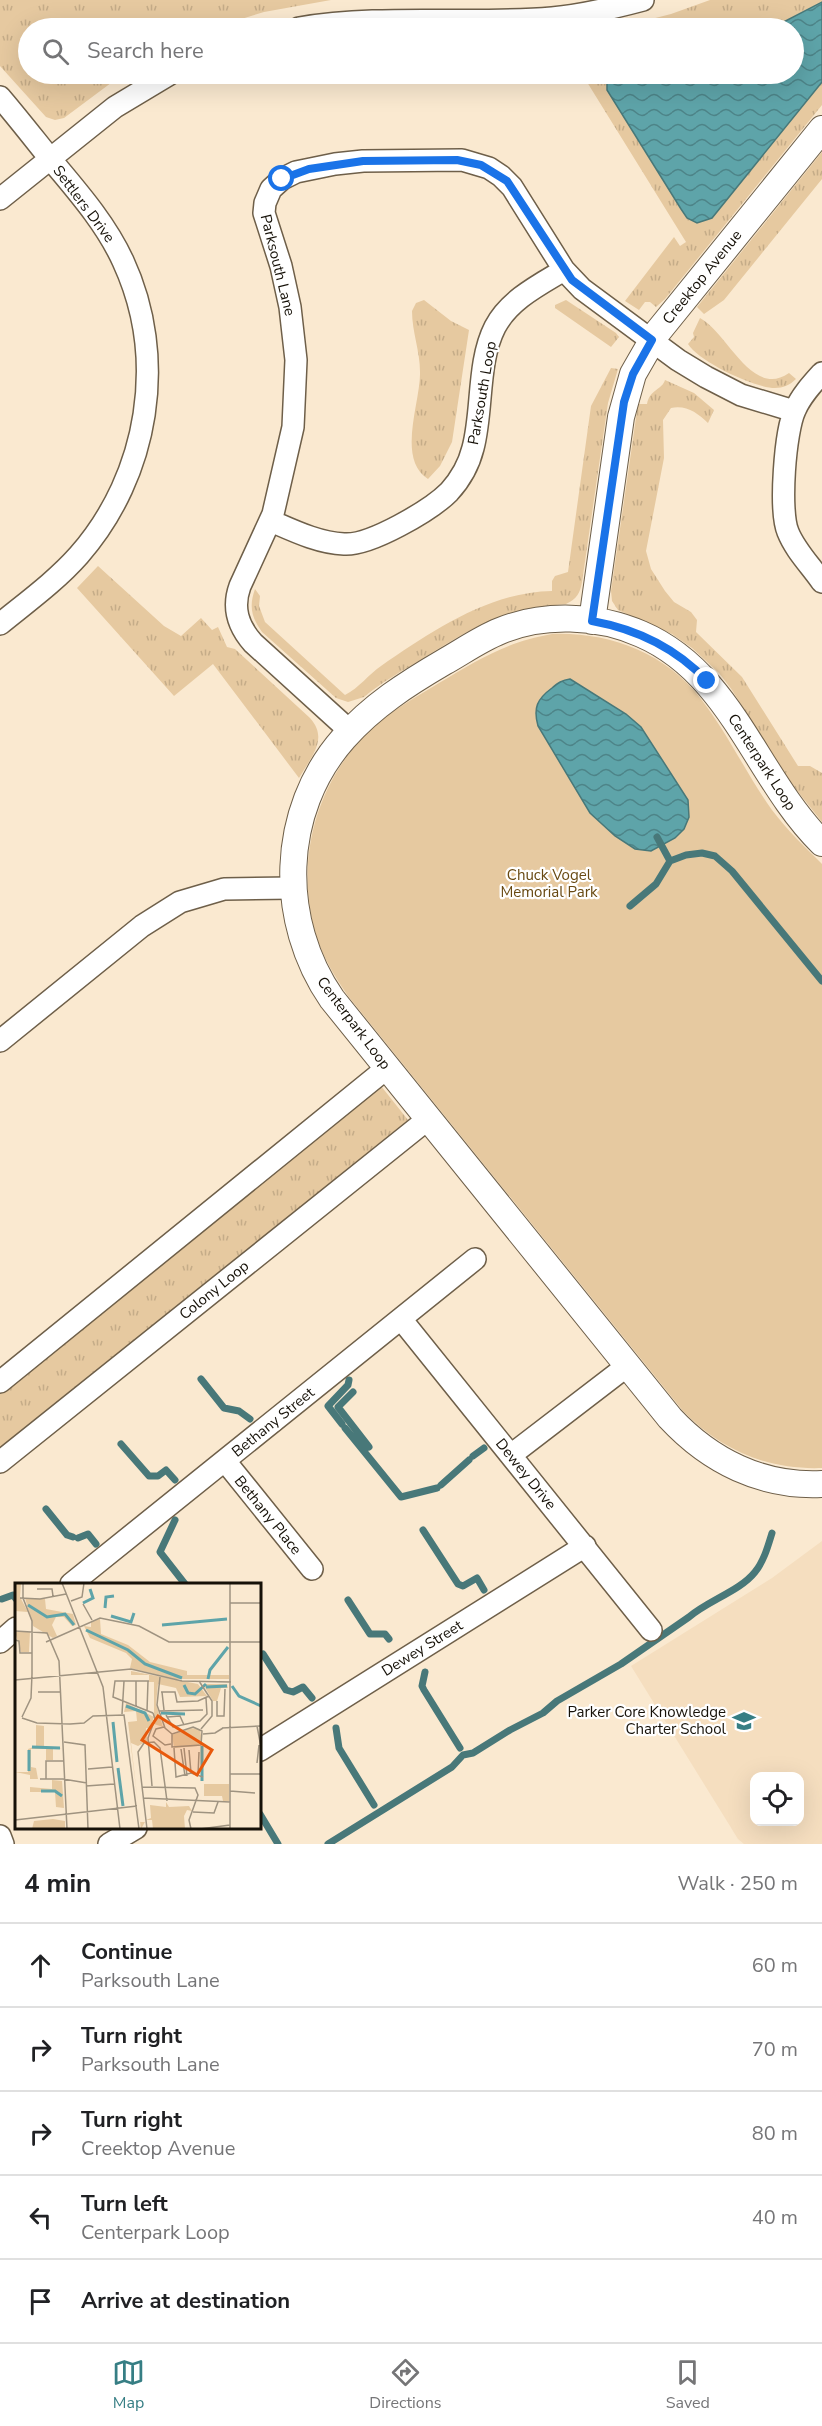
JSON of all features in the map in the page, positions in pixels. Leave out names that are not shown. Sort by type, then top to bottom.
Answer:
[{"type":"street","points":[[552,18],[643,0]]},
{"type":"street","points":[[0,199],[126,99],[152,84]]},
{"type":"street","name":"Settlers Drive","points":[[0,97],[96,215],[124,262],[146,337],[147,396],[135,457],[123,488],[101,526],[69,566],[0,624]]},
{"type":"street","name":"Creektop Avenue","points":[[592,621],[624,402],[633,374],[652,340],[822,129]]},
{"type":"street","name":"Parksouth Lane","points":[[350,732],[253,644],[239,623],[236,607],[238,592],[271,521],[291,439],[296,381],[294,336],[288,297],[264,213],[267,198],[279,181],[301,171],[354,162],[457,160],[476,163],[498,173],[507,181],[564,270],[577,285],[678,360],[725,388],[794,411]]},
{"type":"street","name":"Parksouth Loop","points":[[271,521],[325,542],[357,544],[389,531],[446,494],[465,469],[472,452],[487,351],[495,327],[515,302],[564,270]]},
{"type":"street","points":[[822,373],[794,411],[787,449],[784,518],[792,540],[822,582]]},
{"type":"street","name":"Centerpark Loop","points":[[822,843],[785,801],[725,705],[700,674],[672,651],[644,635],[618,626],[570,619],[533,622],[498,632],[436,667],[391,696],[350,732],[328,759],[307,799],[297,837],[293,888],[298,924],[309,959],[339,1008],[677,1425],[712,1455],[741,1470],[765,1478],[803,1484],[822,1484]]},
{"type":"street","points":[[0,1041],[142,926],[180,902],[224,889],[293,888]]},
{"type":"street","points":[[0,1382],[387,1068]]},
{"type":"street","name":"Colony Loop","points":[[0,1462],[428,1119]]},
{"type":"street","name":"Bethany Street","points":[[72,1583],[475,1259]]},
{"type":"street","name":"Dewey Drive","points":[[401,1318],[651,1630]]},
{"type":"street","points":[[511,1455],[627,1366]]},
{"type":"street","name":"Bethany Place","points":[[225,1461],[312,1569]]},
{"type":"street","name":"Dewey Street","points":[[261,1749],[585,1546]]},
{"type":"street","points":[[0,1642],[15,1629]]},
{"type":"street","points":[[109,1844],[133,1829]]},
{"type":"street","points":[[0,1836],[3,1844]]},
{"type":"shaded area","name":"Parker Core Knowledge Charter School","points":[[822,1541],[822,1844],[744,1844],[738,1839],[631,1666],[772,1578]]},
{"type":"green space","points":[[0,0],[331,0],[264,12],[244,18],[18,18],[18,84],[110,84],[64,118],[55,120],[46,117],[0,66]]},
{"type":"green space","points":[[710,0],[822,0],[822,105],[665,299],[656,307],[650,302],[645,302],[639,310],[625,301],[674,237],[680,246],[686,242],[588,84],[804,84],[804,18],[655,18]]},
{"type":"green space","points":[[822,152],[822,179],[724,300],[704,314],[697,307]]},
{"type":"green space","points":[[424,300],[451,321],[469,330],[452,442],[440,466],[428,479],[419,470],[413,458],[412,444],[420,372],[412,311],[416,303]]},
{"type":"green space","points":[[566,300],[616,333],[619,337],[611,347],[555,308],[555,305]]},
{"type":"green space","points":[[700,318],[752,371],[763,377],[776,379],[789,373],[796,379],[784,387],[766,387],[741,379],[714,365],[688,344],[694,337],[693,333]]},
{"type":"green space","points":[[611,368],[618,369],[608,403],[582,582],[573,600],[566,604],[525,610],[490,621],[440,648],[364,697],[348,702],[336,698],[262,632],[252,611],[255,589],[260,596],[259,606],[265,622],[345,695],[400,653],[462,616],[506,598],[552,591],[552,581],[555,576],[568,572],[591,406]]},
{"type":"green space","points":[[665,380],[694,393],[714,410],[708,423],[696,413],[677,407],[671,408],[663,420],[664,458],[646,551],[651,569],[674,602],[691,612],[697,620],[696,632],[742,677],[798,766],[810,766],[822,773],[822,822],[787,778],[719,673],[692,648],[672,634],[618,610],[612,601],[611,591],[638,404],[647,404],[653,392]]},
{"type":"green space","points":[[98,566],[164,626],[181,636],[201,618],[212,630],[218,627],[227,647],[235,649],[310,718],[318,733],[318,741],[313,755],[299,778],[213,664],[174,696],[77,588]]},
{"type":"green space","name":"Chuck Vogel Memorial Park","points":[[552,634],[594,637],[634,648],[653,657],[687,683],[711,712],[772,810],[822,864],[822,1468],[782,1465],[746,1455],[713,1437],[683,1411],[348,996],[330,967],[316,935],[310,907],[309,851],[324,798],[336,773],[352,750],[371,729],[387,716],[467,667],[506,647]]},
{"type":"green space","points":[[381,1086],[408,1120],[405,1123],[0,1449],[0,1393]]},
{"type":"water","points":[[822,2],[822,82],[712,218],[697,223],[687,218],[607,90],[607,84],[804,84],[804,18],[791,18]]},
{"type":"water","points":[[570,679],[626,714],[641,727],[688,800],[689,817],[684,829],[675,838],[651,851],[635,849],[615,836],[590,813],[538,726],[537,720],[536,709],[543,696],[558,683]]},
{"type":"waterway","points":[[657,837],[670,861]]},
{"type":"waterway","points":[[630,906],[656,884],[670,861],[686,855],[702,853],[715,856],[732,871],[822,981]]},
{"type":"waterway","points":[[201,1379],[224,1408],[239,1411],[250,1419]]},
{"type":"waterway","points":[[342,1424],[328,1406],[348,1385],[349,1380]]},
{"type":"waterway","points":[[353,1392],[338,1407],[369,1447]]},
{"type":"waterway","points":[[345,1428],[401,1497],[437,1488]]},
{"type":"waterway","points":[[121,1444],[149,1476],[158,1476],[166,1470],[175,1480]]},
{"type":"waterway","points":[[473,1456],[484,1448]]},
{"type":"waterway","points":[[441,1485],[469,1460]]},
{"type":"waterway","points":[[46,1509],[67,1535],[73,1537]]},
{"type":"waterway","points":[[175,1520],[160,1552],[184,1583]]},
{"type":"waterway","points":[[423,1530],[458,1584],[463,1586],[477,1578],[484,1590]]},
{"type":"waterway","points":[[328,1844],[452,1767],[463,1755],[473,1753],[543,1713],[557,1701],[621,1664],[697,1611],[741,1585],[758,1568],[772,1533]]},
{"type":"waterway","points":[[78,1538],[88,1534],[96,1544]]},
{"type":"waterway","points":[[2,1599],[13,1595],[15,1598]]},
{"type":"waterway","points":[[348,1600],[370,1634],[385,1634],[389,1639]]},
{"type":"waterway","points":[[263,1654],[286,1690],[293,1692],[303,1687],[312,1698]]},
{"type":"waterway","points":[[425,1672],[422,1686],[460,1748]]},
{"type":"waterway","points":[[336,1728],[339,1748],[374,1805]]},
{"type":"waterway","points":[[261,1816],[278,1844]]},
{"type":"place","name":"Parker Core Knowledge Charter School","points":[[744,1721]]},
{"type":"route","points":[[282,179],[293,173],[309,169],[363,161],[457,160],[481,165],[498,173],[507,181],[572,280],[652,340],[633,374],[624,402],[592,621],[618,626],[652,639],[672,651],[707,681]]}]
